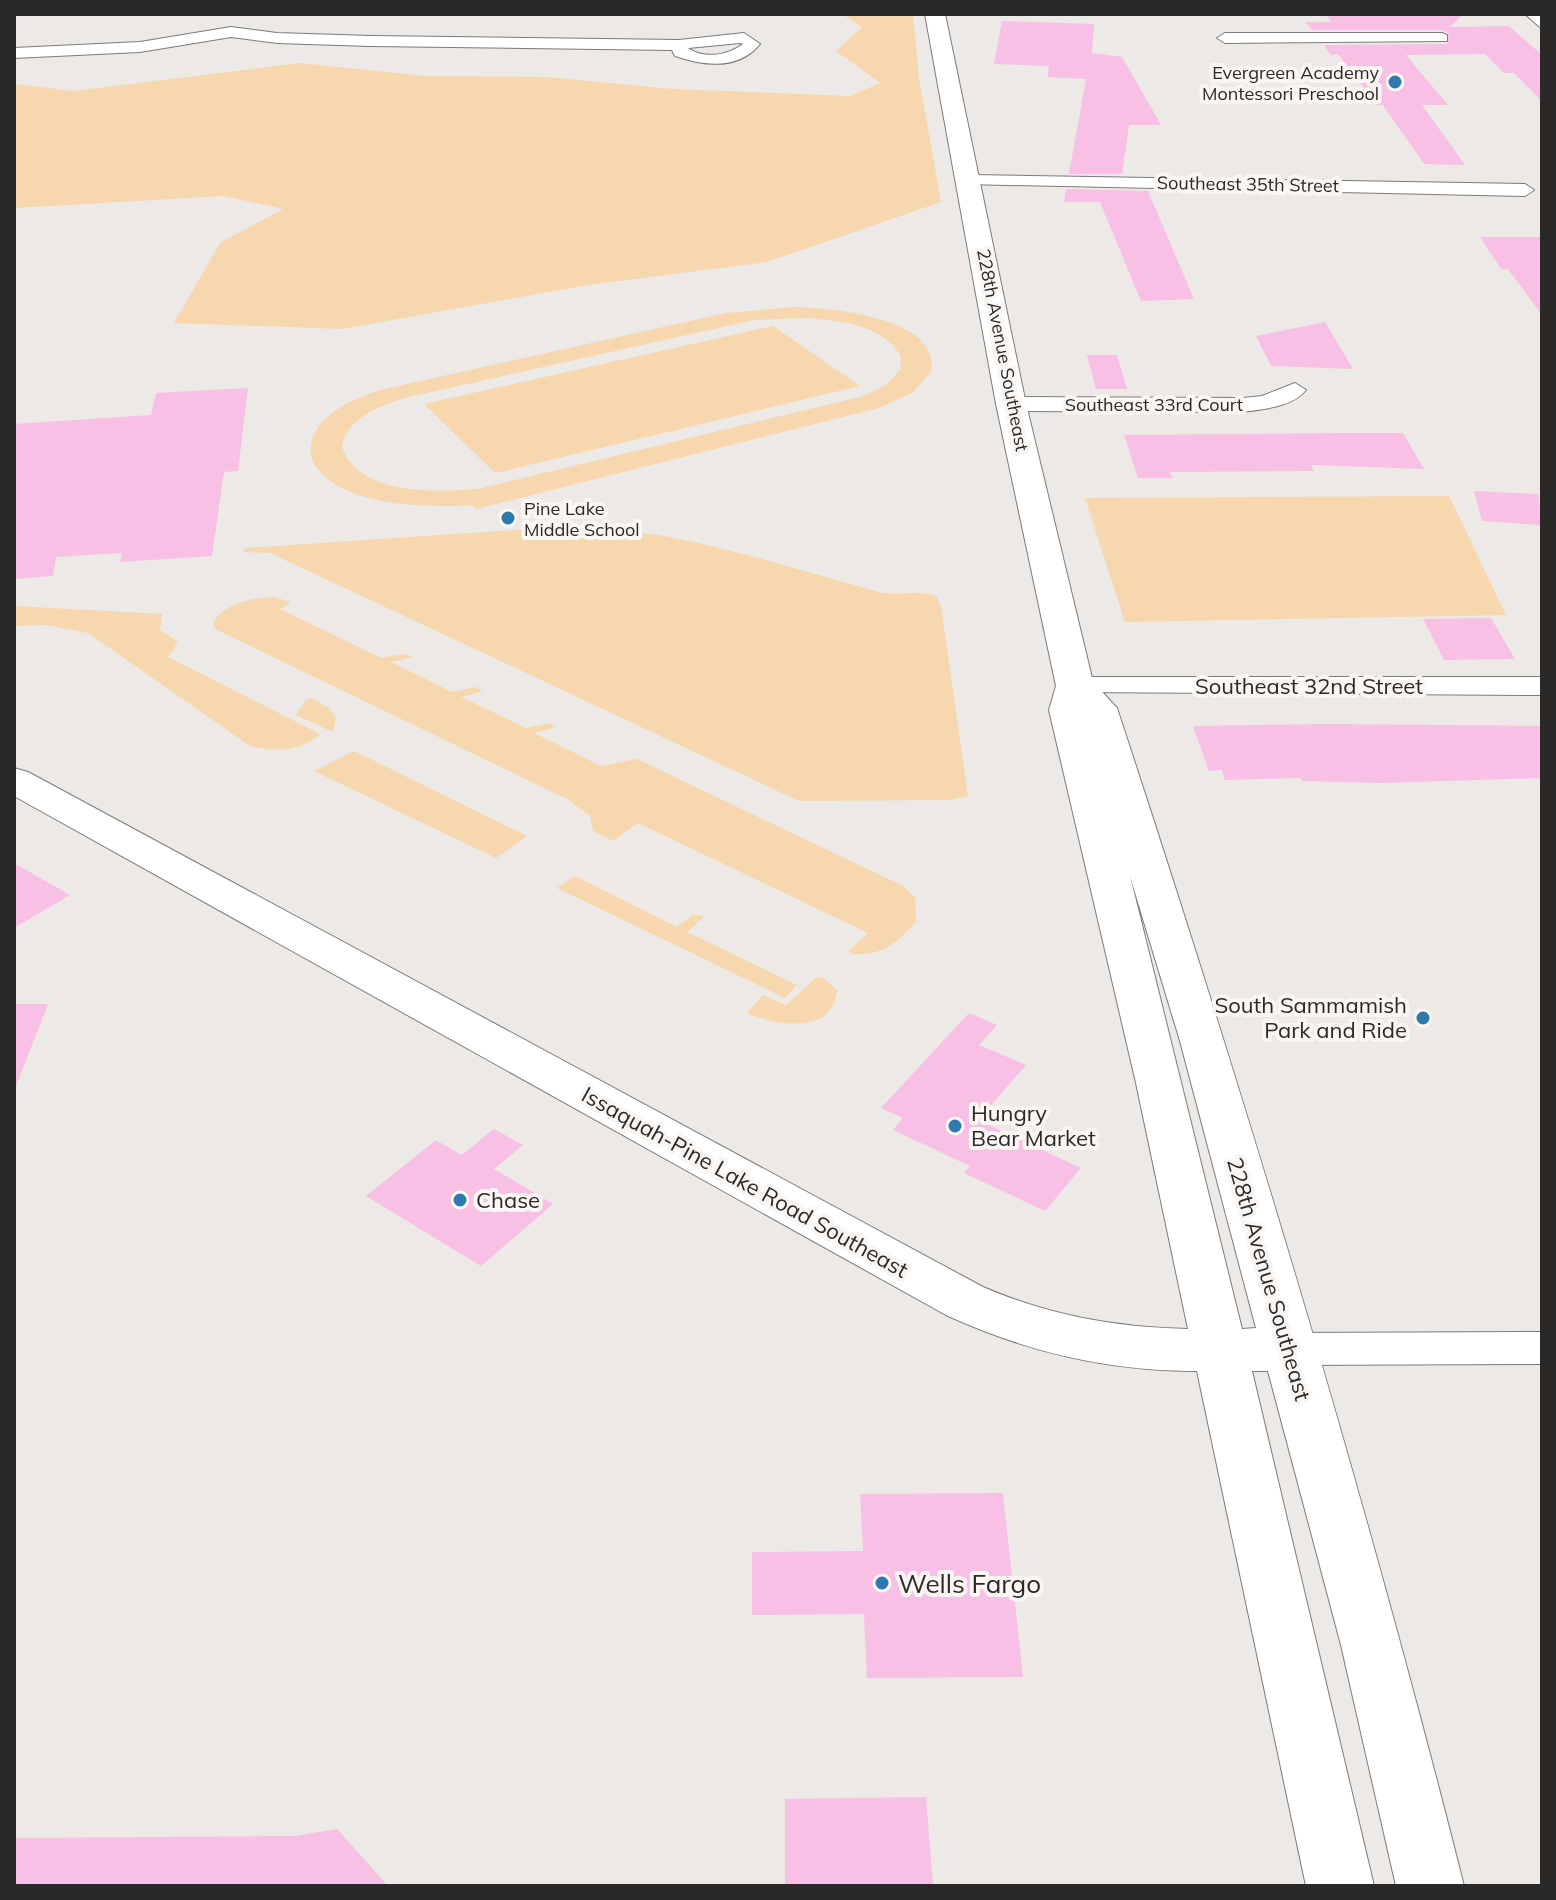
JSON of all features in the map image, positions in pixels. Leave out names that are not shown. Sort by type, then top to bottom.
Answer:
[{"type":"main road","name":"228th Avenue Southeast","points":[[935,14],[970,180],[1011,404],[1075,686],[1068,710],[1157,1072],[1340,1886]]},
{"type":"main road","name":"228th Avenue Southeast","points":[[1075,686],[1098,708],[1111,743],[1203,1041],[1372,1645],[1430,1886]]},
{"type":"main road","name":"Issaquah-Pine Lake Road Southeast","points":[[14,780],[858,1246],[968,1302],[1028,1326],[1089,1343],[1219,1350],[1289,1349]]},
{"type":"street","points":[[1532,14],[1542,24]]},
{"type":"street","points":[[14,53],[103,50],[231,32],[273,20],[309,39]]},
{"type":"street","points":[[231,32],[309,39],[679,45]]},
{"type":"street","points":[[1225,38],[1442,38]]},
{"type":"street","name":"Southeast 35th Street","points":[[970,180],[1525,190]]},
{"type":"street","name":"Southeast 33rd Court","points":[[1011,404],[1243,405],[1267,402],[1295,390]]},
{"type":"street","name":"Southeast 32nd Street","points":[[1075,686],[1542,686]]},
{"type":"street","name":"Issaquah-Pine Lake Road Southeast","points":[[1289,1349],[1542,1348]]},
{"type":"shaded area","points":[[842,14],[913,14],[919,78],[941,202],[767,262],[588,285],[342,329],[174,323],[220,243],[283,209],[224,196],[14,208],[14,84],[74,91],[300,63],[424,76],[547,77],[673,89],[850,96],[880,83],[836,51],[862,27]]},
{"type":"shaded area","points":[[795,307],[880,319],[919,339],[930,353],[931,372],[912,393],[879,408],[476,509],[472,505],[407,504],[359,495],[338,486],[322,474],[311,457],[311,443],[323,421],[344,405],[380,390],[726,313]],"holes":[[[802,318],[856,325],[882,336],[900,355],[901,369],[885,386],[864,396],[478,489],[421,490],[381,483],[364,475],[351,463],[342,447],[350,428],[357,421],[404,398],[754,320]]]},
{"type":"shaded area","points":[[773,326],[860,386],[495,473],[424,404]]},
{"type":"shaded area","points":[[1449,496],[1506,615],[1125,622],[1085,498]]},
{"type":"shaded area","points":[[605,528],[707,545],[883,593],[936,596],[941,606],[968,796],[949,800],[799,801],[270,553],[244,552],[245,548],[527,529]]},
{"type":"shaded area","points":[[274,597],[291,602],[280,609],[381,658],[405,654],[414,657],[391,662],[452,692],[475,687],[483,691],[461,697],[526,728],[550,723],[557,727],[534,733],[601,766],[637,759],[903,886],[915,897],[916,922],[880,951],[851,954],[849,951],[868,933],[638,823],[613,841],[593,831],[590,816],[567,799],[215,629],[213,622],[232,606],[248,600]]},
{"type":"shaded area","points":[[14,606],[162,614],[160,630],[178,642],[168,657],[320,734],[305,744],[287,749],[250,746],[88,633],[47,625],[14,626]]},
{"type":"shaded area","points":[[311,698],[329,708],[336,718],[333,732],[296,715],[306,700]]},
{"type":"shaded area","points":[[354,751],[527,836],[496,858],[314,771]]},
{"type":"shaded area","points":[[575,876],[677,927],[692,915],[702,915],[703,918],[687,932],[797,985],[785,998],[557,888]]},
{"type":"shaded area","points":[[817,977],[822,977],[837,990],[834,1004],[826,1014],[815,1020],[788,1023],[747,1013],[763,995],[786,1005]]},
{"type":"building","points":[[1326,14],[1463,14],[1450,27],[1509,26],[1542,55],[1542,101],[1514,73],[1504,73],[1485,54],[1406,55],[1448,105],[1422,105],[1465,165],[1424,164],[1383,105],[1377,105],[1338,54],[1331,55],[1324,45],[1447,44],[1449,33],[1442,30],[1312,30],[1306,22],[1331,22]]},
{"type":"building","points":[[1002,21],[1094,24],[1092,53],[1122,57],[1161,125],[1129,125],[1122,174],[1069,174],[1086,79],[1048,77],[1049,66],[994,64]]},
{"type":"building","points":[[1066,189],[1148,191],[1194,299],[1141,301],[1100,202],[1064,202]]},
{"type":"building","points":[[1480,237],[1542,237],[1542,315],[1508,269],[1501,269]]},
{"type":"building","points":[[1325,322],[1353,369],[1271,366],[1256,336]]},
{"type":"building","points":[[1087,355],[1117,355],[1127,389],[1096,389]]},
{"type":"building","points":[[248,388],[238,471],[224,472],[212,556],[120,562],[122,553],[56,557],[53,576],[14,579],[14,424],[151,415],[156,393]]},
{"type":"building","points":[[1403,433],[1424,469],[1311,465],[1314,471],[1170,472],[1173,478],[1138,478],[1124,435]]},
{"type":"building","points":[[1474,491],[1538,494],[1542,525],[1482,521]]},
{"type":"building","points":[[1491,618],[1515,659],[1444,660],[1423,619]]},
{"type":"building","points":[[1193,726],[1542,726],[1542,778],[1380,783],[1302,781],[1301,778],[1225,780],[1222,770],[1209,771]]},
{"type":"building","points":[[14,863],[70,895],[14,928]]},
{"type":"building","points":[[14,1004],[48,1004],[16,1086],[14,1086]]},
{"type":"building","points":[[969,1013],[997,1025],[979,1045],[1026,1065],[978,1120],[1081,1168],[1045,1211],[964,1173],[970,1166],[893,1130],[903,1118],[881,1108]]},
{"type":"building","name":"Chase","points":[[494,1129],[523,1145],[494,1169],[553,1204],[481,1266],[366,1196],[436,1140],[462,1155]]},
{"type":"building","name":"Wells Fargo","points":[[1003,1493],[1023,1677],[867,1678],[864,1614],[752,1615],[752,1552],[863,1551],[860,1494]]},
{"type":"building","points":[[926,1797],[933,1886],[785,1886],[785,1799]]},
{"type":"building","points":[[337,1829],[388,1886],[14,1886],[14,1838],[295,1836]]},
{"type":"place","name":"Evergreen Academy Montessori Preschool","points":[[1395,82]]},
{"type":"place","name":"Pine Lake Middle School","points":[[508,518]]},
{"type":"place","name":"South Sammamish Park and Ride","points":[[1423,1018]]},
{"type":"place","name":"Hungry Bear Market","points":[[955,1126]]},
{"type":"place","name":"Chase","points":[[460,1200]]},
{"type":"place","name":"Wells Fargo","points":[[882,1583]]}]
